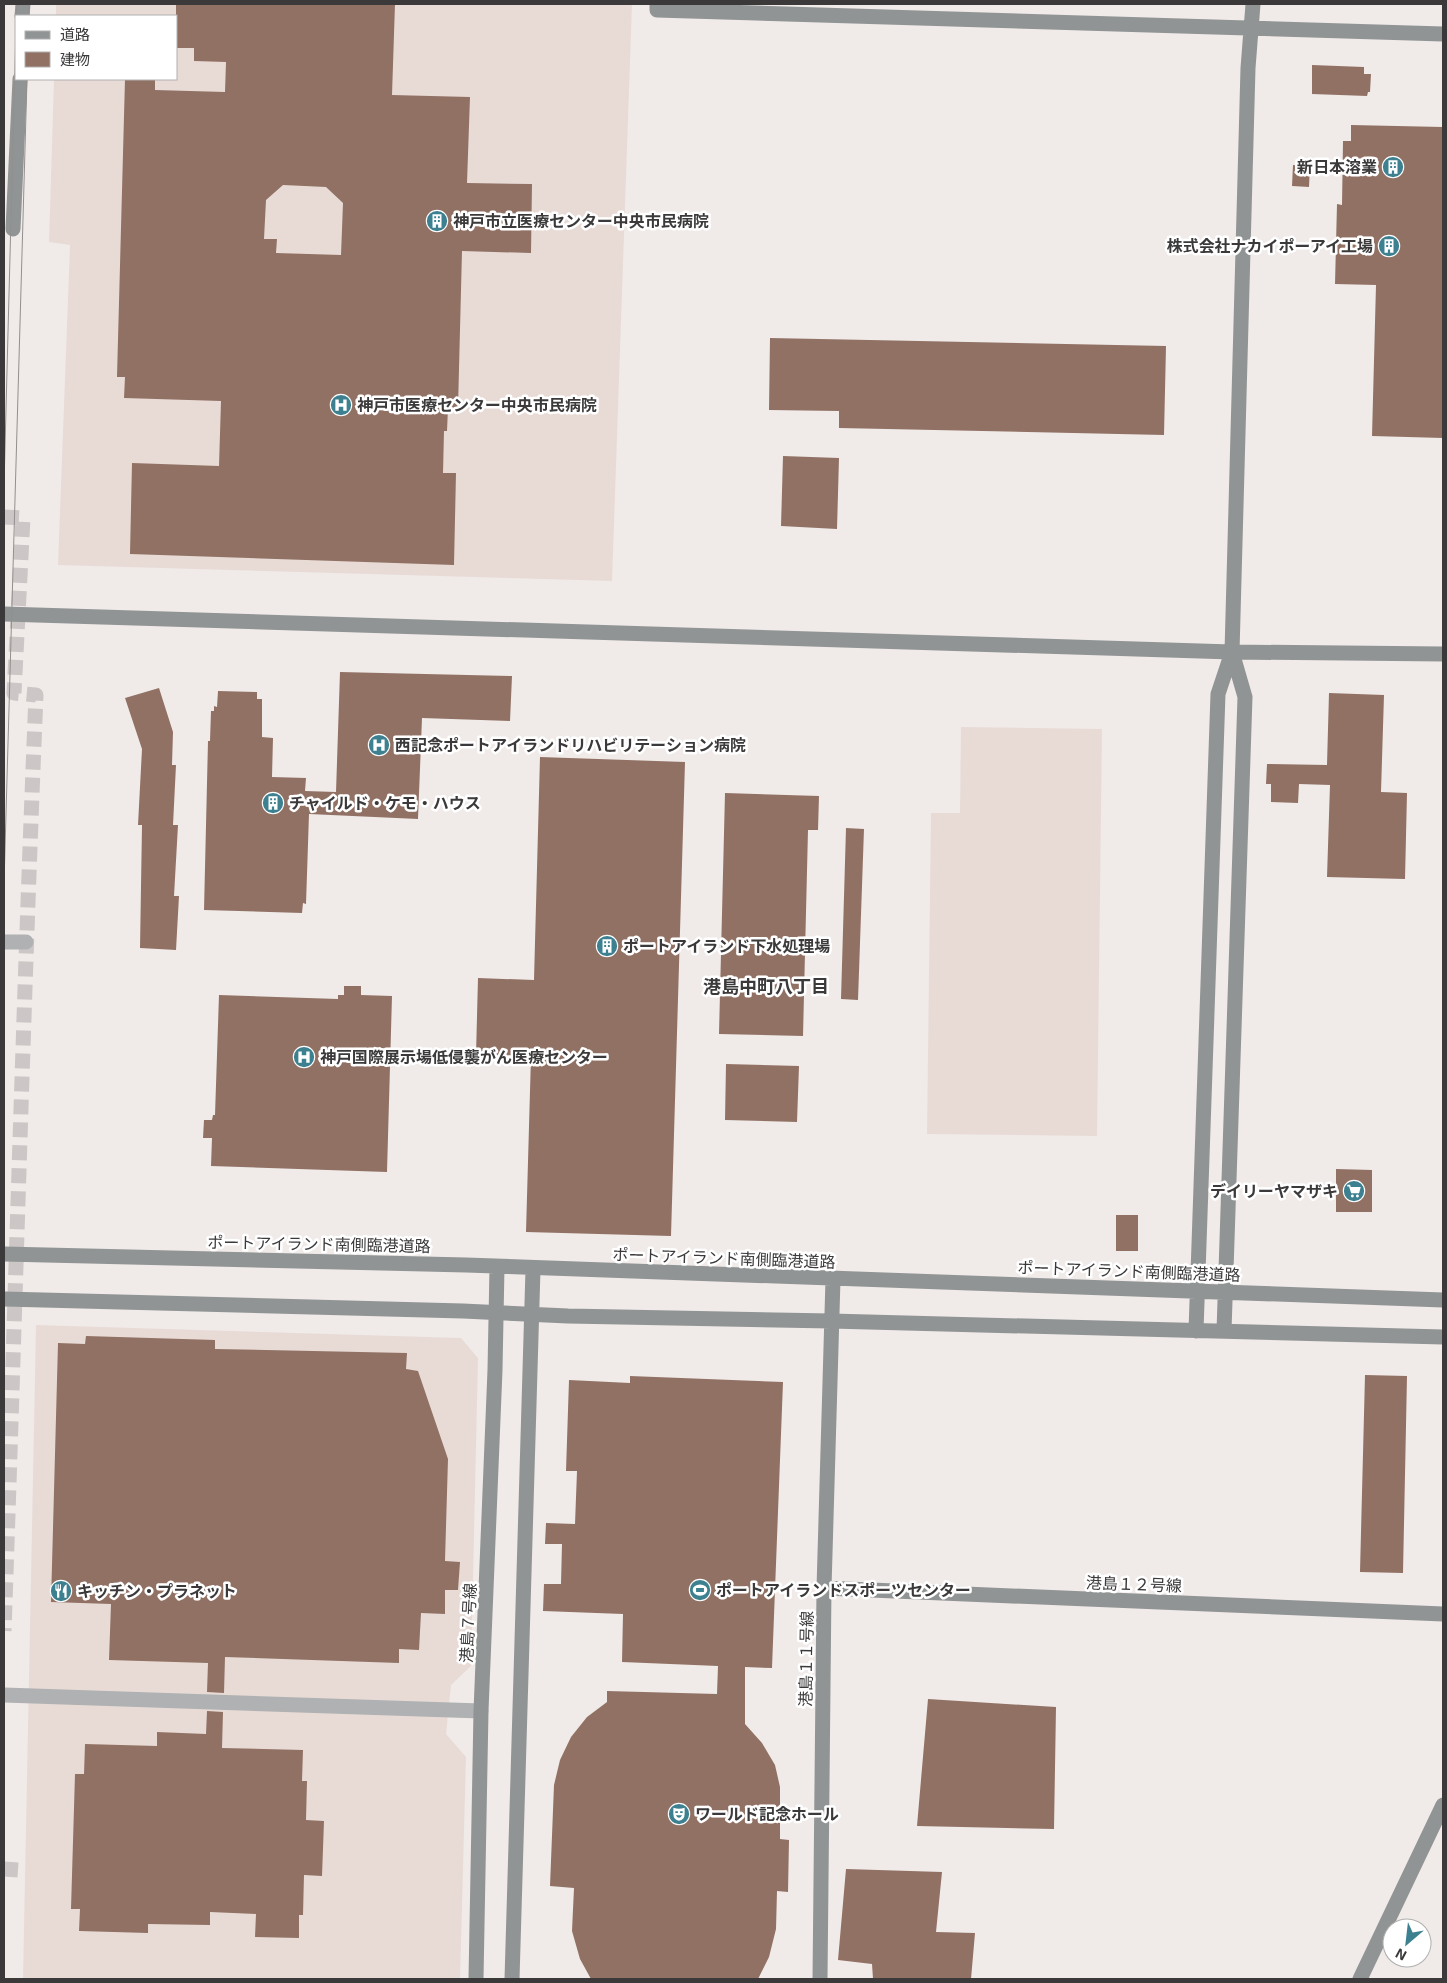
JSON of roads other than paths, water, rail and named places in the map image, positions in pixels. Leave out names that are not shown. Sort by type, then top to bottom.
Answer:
[{"type":"street","points":[[657,4],[657,10],[1443,34]]},
{"type":"street","points":[[1196,1330],[1218,694],[1232,652],[1253,4]]},
{"type":"street","points":[[8,229],[20,80]]},
{"type":"street","points":[[4,614],[1232,652],[1443,654]]},
{"type":"street","points":[[1224,1331],[1245,697],[1232,652]]},
{"type":"street","points":[[4,942],[26,942]]},
{"type":"street","name":"ポートアイランド南側臨港道路","points":[[4,1254],[496,1267],[1443,1300]]},
{"type":"street","name":"港島７号線","points":[[476,1979],[481,1711],[496,1312],[496,1267]]},
{"type":"street","points":[[512,1979],[533,1269]]},
{"type":"street","name":"港島１１号線","points":[[820,1979],[824,1588],[833,1279]]},
{"type":"street","points":[[4,1299],[1443,1337]]},
{"type":"street","name":"港島１２号線","points":[[824,1588],[1443,1614]]},
{"type":"street","points":[[4,1695],[481,1711]]},
{"type":"street","points":[[1360,1979],[1443,1805]]},
{"type":"tunnel","points":[[4,517],[23,518],[14,693],[36,695],[4,1631]]},
{"type":"tunnel","points":[[4,1869],[18,1870]]},
{"type":"tram line","points":[[16,15],[17,4]]},
{"type":"tram line","points":[[29,4],[29,15]]},
{"type":"tram line","points":[[4,486],[15,64]]},
{"type":"tram line","points":[[4,884],[27,80]]},
{"type":"place","name":"新日本溶業","points":[[1393,167]]},
{"type":"place","name":"神戸市立医療センター中央市民病院","points":[[437,221]]},
{"type":"place","name":"株式会社ナカイポーアイ工場","points":[[1389,246]]},
{"type":"place","name":"神戸市医療センター中央市民病院","points":[[341,405]]},
{"type":"place","name":"西記念ポートアイランドリハビリテーション病院","points":[[379,745]]},
{"type":"place","name":"チャイルド・ケモ・ハウス","points":[[273,803]]},
{"type":"place","name":"ポートアイランド下水処理場","points":[[607,946]]},
{"type":"place","name":"神戸国際展示場低侵襲がん医療センター","points":[[304,1057]]},
{"type":"place","name":"デイリーヤマザキ","points":[[1354,1191]]},
{"type":"place","name":"ポートアイランドスポーツセンター","points":[[700,1590]]},
{"type":"place","name":"キッチン・プラネット","points":[[61,1591]]},
{"type":"place","name":"ワールド記念ホール","points":[[679,1814]]},
{"type":"district","name":"港島中町八丁目","points":[[766,987]]}]
